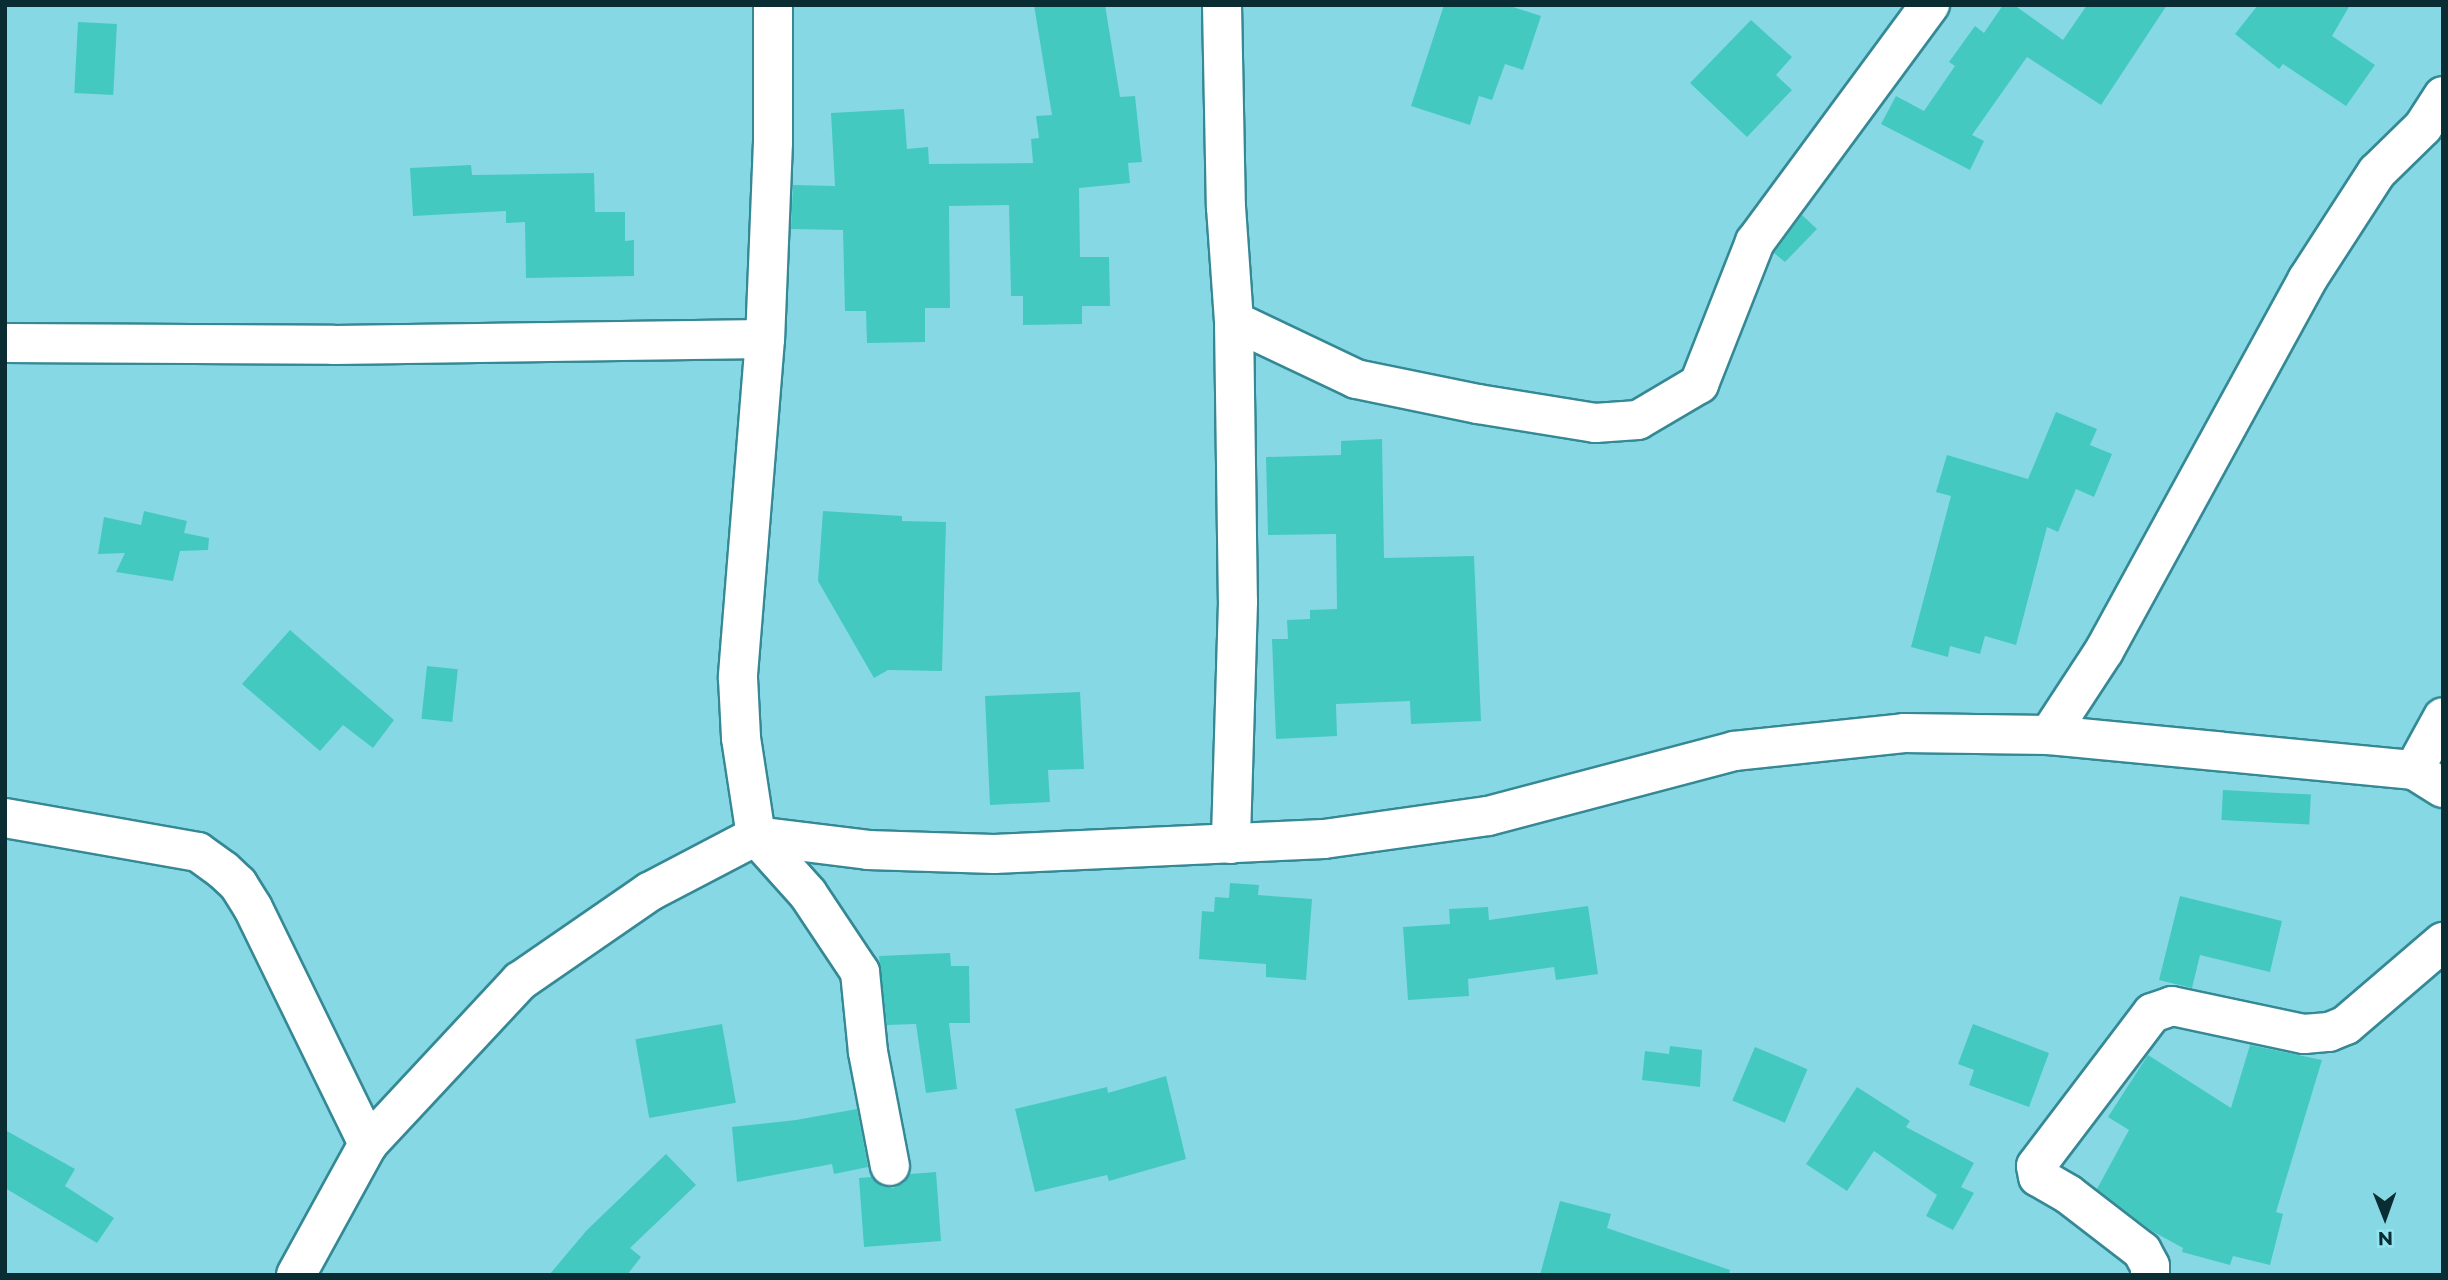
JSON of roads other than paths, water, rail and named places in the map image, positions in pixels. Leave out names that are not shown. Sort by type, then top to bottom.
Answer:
[{"type":"street","points":[[773,5],[773,142],[765,339],[738,678],[741,738],[756,836],[808,894],[860,972],[868,1052],[890,1166]]},
{"type":"street","points":[[1222,5],[1226,207],[1234,321],[1238,602],[1231,844]]},
{"type":"street","points":[[1234,321],[1356,379],[1478,404],[1595,423],[1638,420],[1699,384],[1755,242],[1930,5]]},
{"type":"street","points":[[2049,735],[2104,651],[2307,280],[2377,172],[2436,122]]},
{"type":"street","points":[[5,343],[334,345],[765,339]]},
{"type":"street","points":[[296,1275],[368,1144],[520,981],[649,892],[756,836],[867,850],[994,854],[1324,839],[1488,816],[1734,751],[1904,733],[2049,735],[2428,779],[2443,718]]},
{"type":"street","points":[[5,818],[198,852],[223,870],[238,884],[253,908],[368,1144]]},
{"type":"street","points":[[2150,1275],[2150,1266],[2142,1251],[2068,1194],[2038,1177],[2036,1167],[2152,1013],[2172,1006],[2304,1034],[2329,1032],[2346,1025],[2443,942]]}]
